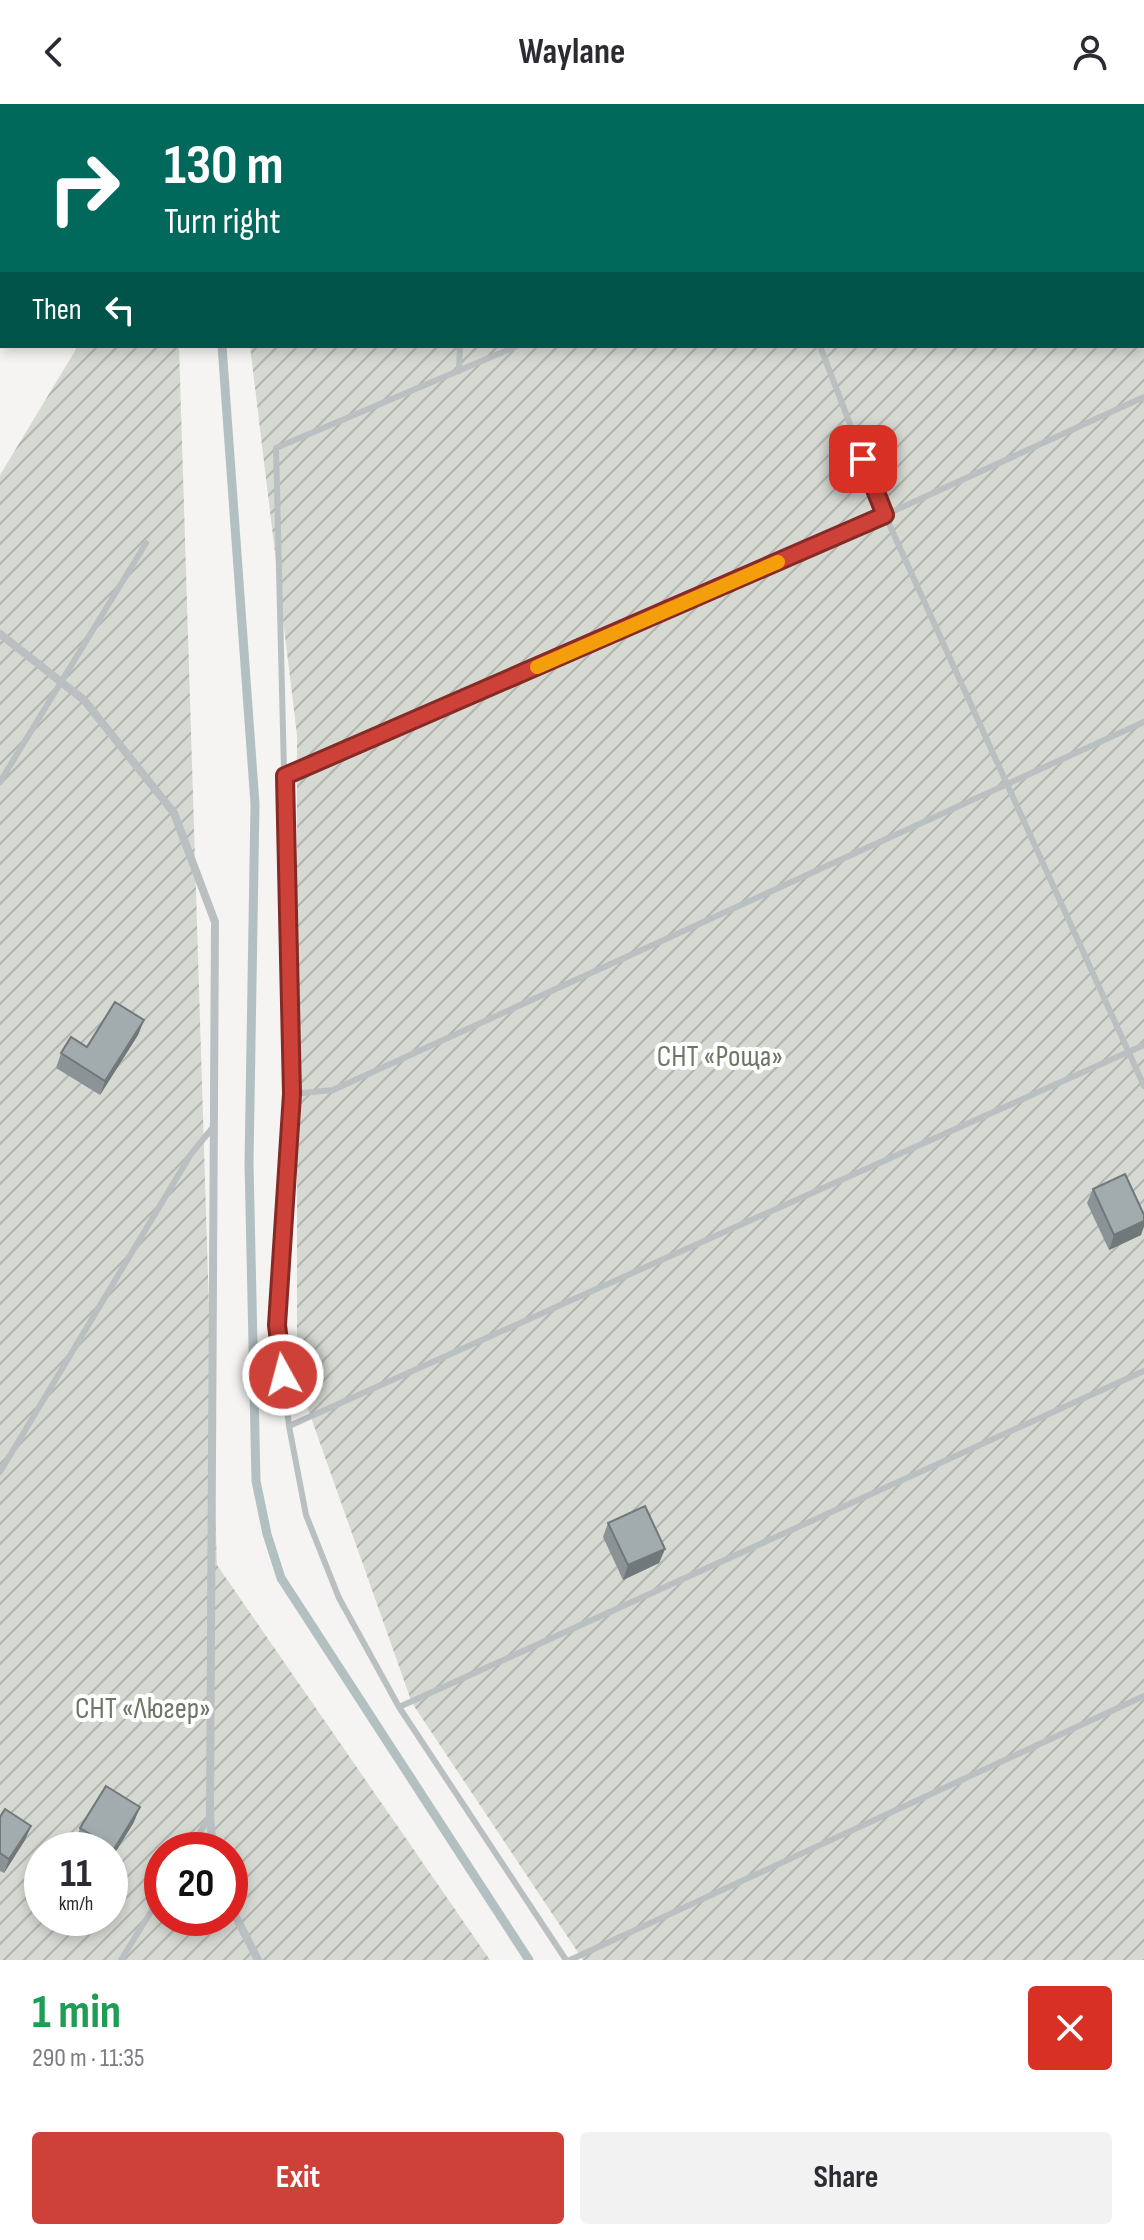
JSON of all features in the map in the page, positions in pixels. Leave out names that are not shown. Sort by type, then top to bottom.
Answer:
[{"type":"street","points":[[0,634],[84,700],[174,813],[215,922],[211,1832]]},
{"type":"street","points":[[246,1936],[258,1960]]},
{"type":"lane","points":[[459,371],[460,348]]},
{"type":"lane","points":[[512,348],[276,448],[292,1094],[277,1325],[289,1426],[306,1515],[339,1598],[399,1707],[568,1960],[1144,1696]]},
{"type":"lane","points":[[821,348],[885,515],[1144,1086]]},
{"type":"lane","points":[[285,776],[885,515],[1144,397]]},
{"type":"lane","points":[[0,782],[146,543]]},
{"type":"lane","points":[[292,1094],[333,1090],[1144,722]]},
{"type":"lane","points":[[289,1426],[1144,1045]]},
{"type":"lane","points":[[0,1472],[191,1154],[214,1126]]},
{"type":"lane","points":[[399,1707],[1144,1371]]},
{"type":"lane","points":[[200,1832],[210,1816]]},
{"type":"lane","points":[[121,1960],[144,1923]]},
{"type":"green space","name":"СНТ «Люгер»","points":[[77,348],[179,348],[217,1565],[490,1960],[0,1960],[0,475]]},
{"type":"green space","name":"СНТ «Роща»","points":[[250,348],[1144,348],[1144,1960],[583,1960],[412,1703],[297,1378],[297,735]]},
{"type":"building","points":[[115,1002],[144,1020],[105,1081],[61,1053],[71,1037],[87,1047]]},
{"type":"building","points":[[1125,1174],[1144,1221],[1114,1235],[1093,1189]]},
{"type":"building","points":[[645,1506],[665,1549],[628,1565],[608,1523]]},
{"type":"building","points":[[106,1786],[140,1807],[125,1832],[86,1832],[80,1828]]},
{"type":"building","points":[[5,1809],[31,1826],[24,1832],[9,1859],[0,1853],[0,1817]]},
{"type":"waterway","points":[[222,348],[255,804],[249,1163],[256,1481],[267,1534],[281,1578],[529,1960]]},
{"type":"slow traffic","points":[[537,667],[778,562]]},
{"type":"route","points":[[283,1375],[277,1325],[292,1094],[285,776],[885,515],[863,459]]}]
